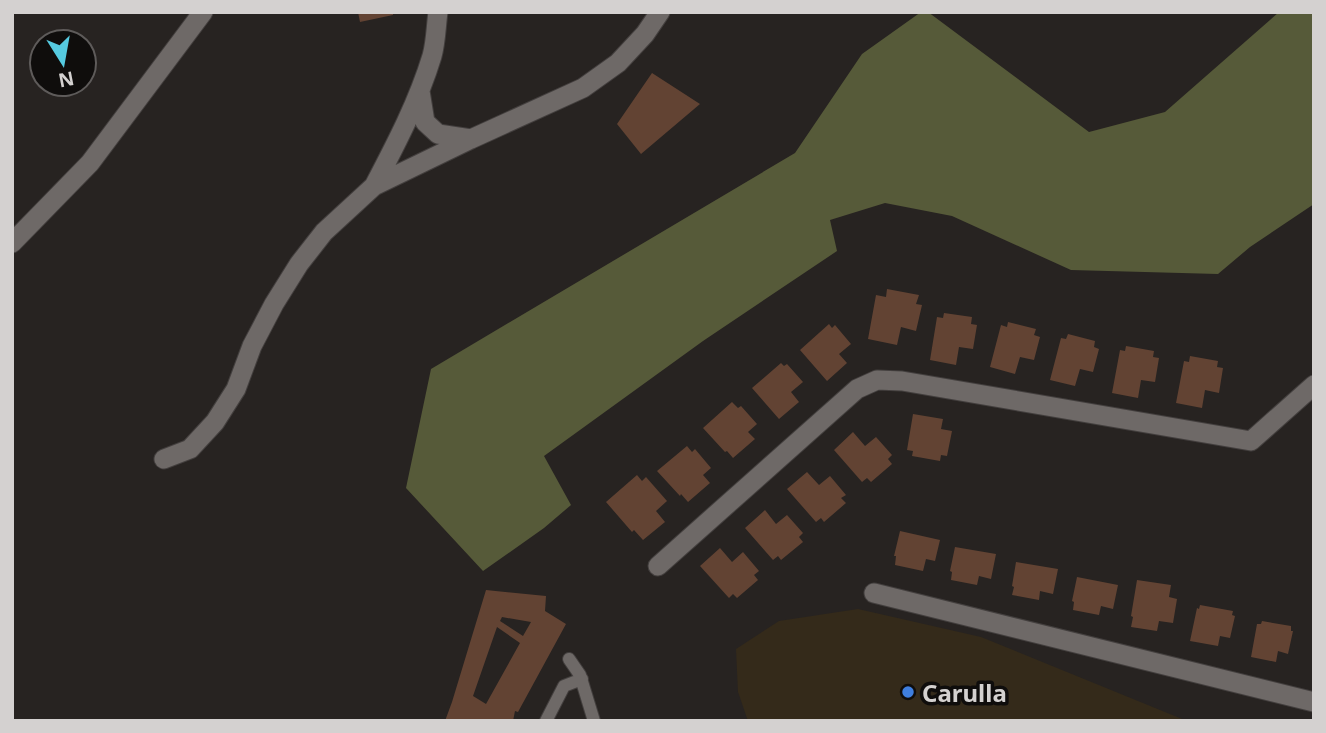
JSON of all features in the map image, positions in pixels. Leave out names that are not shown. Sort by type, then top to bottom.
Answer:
[{"type":"street","points":[[12,243],[90,163],[203,12]]},
{"type":"street","points":[[374,186],[420,91],[432,53],[438,12]]},
{"type":"street","points":[[164,460],[190,449],[215,422],[236,389],[252,346],[274,304],[299,264],[324,232],[374,186],[583,88],[618,63],[645,34],[660,12]]},
{"type":"street","points":[[420,91],[425,122],[438,134],[471,139]]},
{"type":"street","points":[[658,566],[857,389],[877,380],[902,381],[1251,442],[1314,385]]},
{"type":"street","points":[[874,593],[1314,702]]},
{"type":"lane","points":[[569,659],[582,679],[594,721]]},
{"type":"lane","points":[[546,721],[564,687],[582,679]]},
{"type":"shaded area","points":[[858,609],[981,637],[1187,721],[748,721],[738,692],[736,649],[779,621]]},
{"type":"green space","points":[[921,12],[928,12],[1089,132],[1165,112],[1279,12],[1314,12],[1314,204],[1250,247],[1218,274],[1071,270],[952,216],[885,203],[830,220],[837,251],[703,341],[544,456],[571,505],[544,528],[483,571],[406,488],[431,369],[795,153],[862,54]]},
{"type":"building","points":[[358,12],[393,12],[393,15],[360,22]]},
{"type":"building","points":[[652,73],[700,104],[641,154],[617,124]]},
{"type":"building","points":[[887,289],[919,295],[916,304],[922,305],[916,331],[901,327],[897,345],[868,339],[876,295],[886,297]]},
{"type":"building","points":[[944,313],[972,317],[971,324],[977,325],[973,349],[959,347],[956,365],[930,360],[937,317],[943,318]]},
{"type":"building","points":[[1008,322],[1036,329],[1034,335],[1040,337],[1034,360],[1020,357],[1015,374],[990,367],[1001,325],[1007,327]]},
{"type":"building","points":[[829,324],[832,328],[835,325],[851,344],[839,354],[847,363],[827,381],[800,350]]},
{"type":"building","points":[[1068,334],[1095,341],[1094,347],[1099,349],[1093,372],[1080,369],[1075,386],[1050,380],[1061,338],[1066,339]]},
{"type":"building","points":[[1126,346],[1154,351],[1153,357],[1159,358],[1155,382],[1141,380],[1138,398],[1112,393],[1120,350],[1125,351]]},
{"type":"building","points":[[1190,356],[1218,361],[1217,367],[1223,368],[1219,393],[1205,390],[1202,408],[1176,403],[1184,361],[1189,362]]},
{"type":"building","points":[[781,363],[784,366],[787,364],[803,382],[791,392],[799,402],[779,419],[752,388]]},
{"type":"building","points":[[732,402],[738,408],[741,406],[757,424],[748,432],[755,439],[733,458],[703,428]]},
{"type":"building","points":[[913,414],[943,419],[941,429],[952,431],[947,456],[941,455],[940,461],[912,456],[913,451],[907,450]]},
{"type":"building","points":[[853,432],[865,446],[876,437],[892,455],[888,459],[892,464],[871,482],[867,478],[862,482],[834,450]]},
{"type":"building","points":[[687,446],[692,452],[695,449],[711,468],[703,475],[710,483],[688,502],[657,471]]},
{"type":"building","points":[[807,472],[819,485],[830,476],[846,495],[841,498],[846,503],[824,522],[821,518],[816,522],[787,489]]},
{"type":"building","points":[[637,475],[642,481],[646,477],[667,501],[656,511],[665,522],[643,540],[634,530],[632,532],[606,502]]},
{"type":"building","points":[[765,510],[776,524],[787,515],[803,533],[799,537],[803,542],[781,560],[778,556],[773,560],[745,528]]},
{"type":"building","points":[[900,531],[940,540],[935,561],[926,559],[923,571],[895,565],[894,556]]},
{"type":"building","points":[[955,547],[996,554],[991,579],[979,576],[977,585],[951,580]]},
{"type":"building","points":[[720,548],[732,562],[743,552],[759,571],[754,575],[758,580],[737,598],[733,594],[729,598],[700,566]]},
{"type":"building","points":[[1016,562],[1058,569],[1053,594],[1040,591],[1039,600],[1012,595]]},
{"type":"building","points":[[1077,577],[1118,585],[1113,609],[1101,606],[1099,615],[1073,610]]},
{"type":"building","points":[[1137,580],[1171,585],[1169,597],[1177,599],[1173,623],[1159,621],[1157,631],[1131,627]]},
{"type":"building","points":[[486,590],[546,596],[545,611],[566,624],[518,712],[515,711],[513,721],[445,721]],"holes":[[[502,617],[531,622],[523,636],[500,621]],[[497,627],[520,643],[486,704],[473,696]]]},
{"type":"building","points":[[1200,605],[1233,611],[1232,615],[1235,616],[1230,638],[1220,636],[1218,646],[1190,641]]},
{"type":"building","points":[[1262,621],[1291,626],[1293,631],[1288,654],[1278,651],[1276,662],[1251,657],[1257,624]]},
{"type":"place","name":"Carulla","points":[[908,692]]}]
